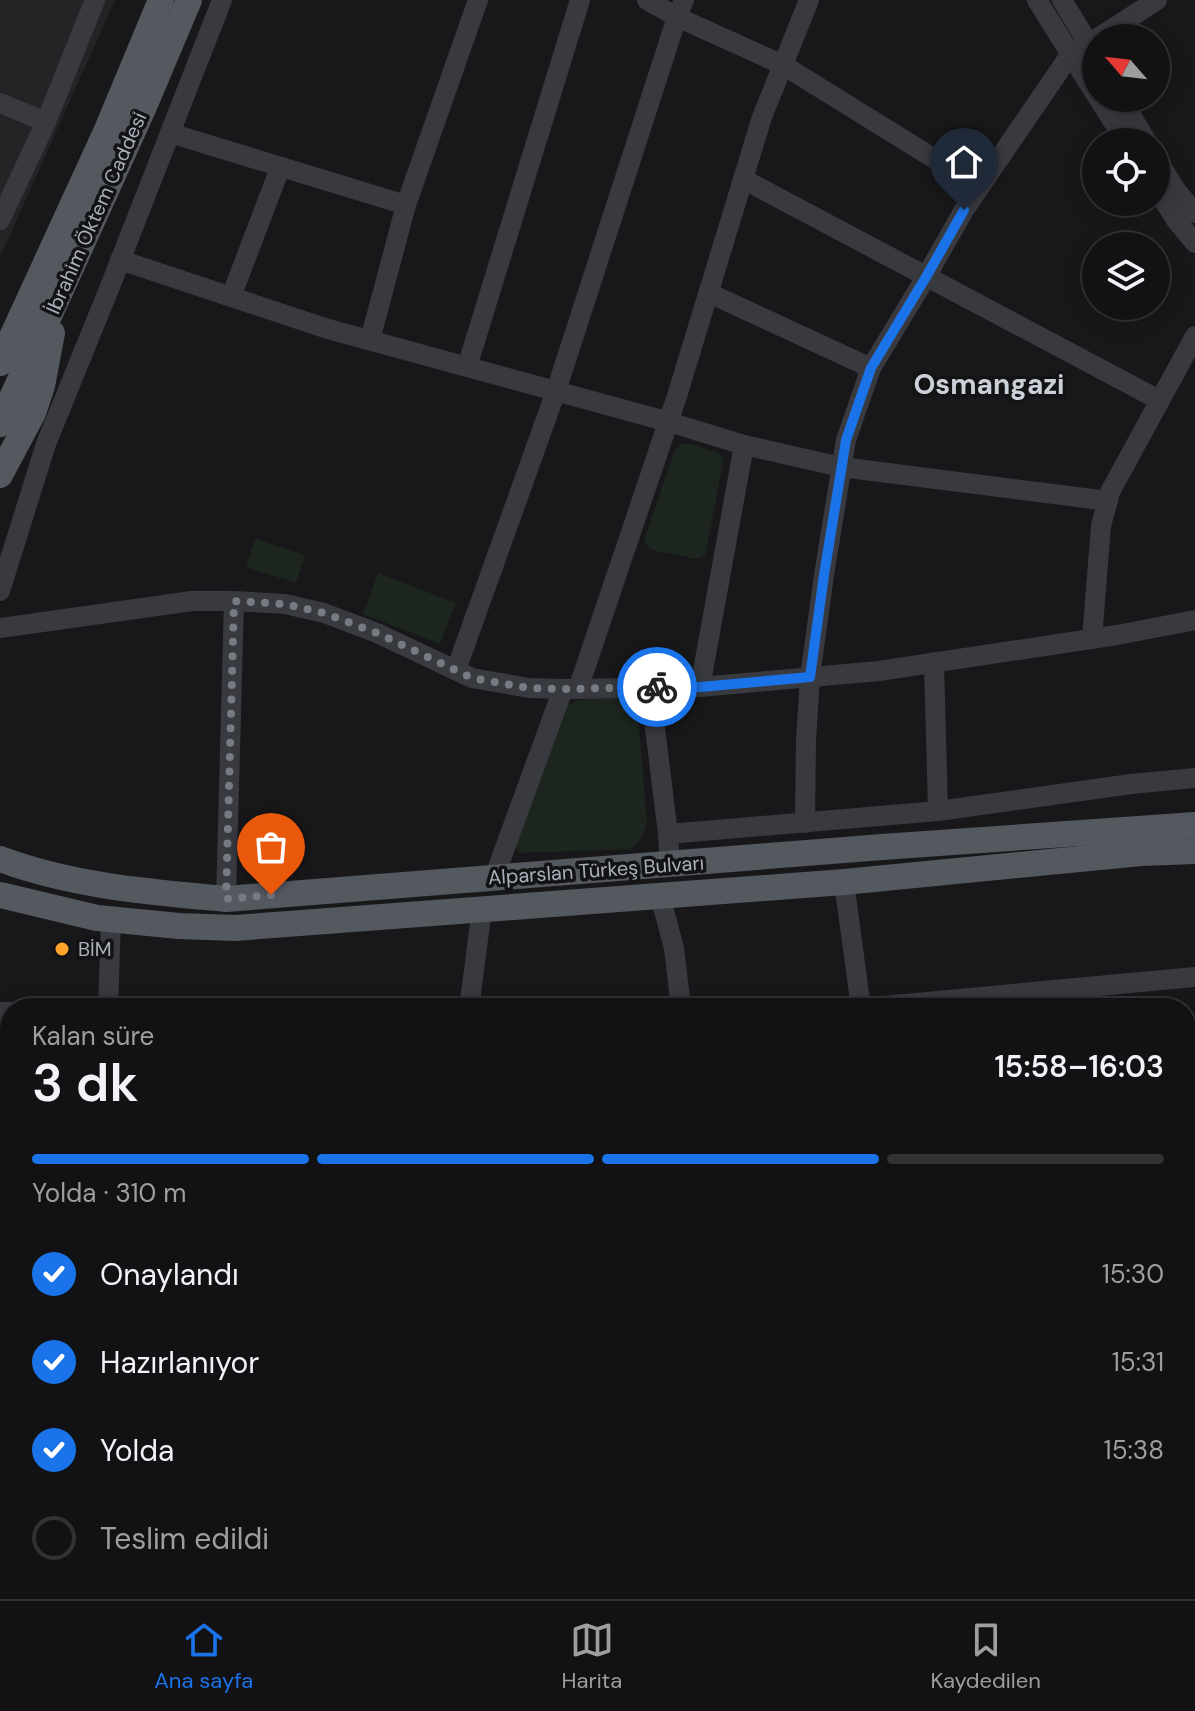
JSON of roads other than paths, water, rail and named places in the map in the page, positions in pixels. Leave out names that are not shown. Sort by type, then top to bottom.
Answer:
[{"type":"main road","name":"İbrahim Öktem Caddesi","points":[[0,424],[106,132],[161,0]]},
{"type":"main road","name":"İbrahim Öktem Caddesi","points":[[0,363],[45,296],[143,109],[189,0]]},
{"type":"main road","points":[[0,342],[45,296]]},
{"type":"main road","points":[[0,475],[33,413],[42,386],[49,357],[45,296]]},
{"type":"main road","name":"Alparslan Türkeş Bulvarı","points":[[0,859],[123,890],[226,899],[1195,825]]},
{"type":"main road","name":"Alparslan Türkeş Bulvarı","points":[[0,895],[111,920],[235,928],[844,882],[1141,853],[1195,851]]},
{"type":"street","points":[[0,220],[46,122],[95,0]]},
{"type":"street","points":[[0,591],[46,444],[222,0]]},
{"type":"street","points":[[370,340],[406,205],[478,0]]},
{"type":"street","points":[[467,367],[580,0]]},
{"type":"street","points":[[647,0],[680,9],[783,65],[980,187]]},
{"type":"street","points":[[494,878],[571,689],[669,422],[762,117],[809,0]]},
{"type":"street","points":[[1037,0],[1082,73]]},
{"type":"street","points":[[1062,0],[1082,27]]},
{"type":"street","points":[[1123,24],[1157,0]]},
{"type":"street","points":[[456,670],[556,391],[680,9]]},
{"type":"street","points":[[805,823],[810,677],[846,440],[871,368],[964,210],[1070,55],[1082,50]]},
{"type":"street","points":[[0,103],[46,122]]},
{"type":"street","points":[[143,109],[173,126],[280,168],[406,205]]},
{"type":"street","points":[[231,297],[280,168]]},
{"type":"street","points":[[743,179],[1159,400]]},
{"type":"street","points":[[1170,181],[1195,213]]},
{"type":"street","points":[[1170,210],[1195,243]]},
{"type":"street","points":[[120,260],[328,329],[744,445],[841,467],[1108,501]]},
{"type":"street","points":[[709,293],[871,368]]},
{"type":"street","points":[[1092,639],[1101,526],[1110,492],[1195,336]]},
{"type":"street","points":[[700,687],[744,445]]},
{"type":"street","points":[[0,628],[192,601],[285,604],[324,613],[377,633],[472,678],[529,688],[571,689],[700,687],[879,671],[1195,620]]},
{"type":"street","points":[[226,899],[234,601]]},
{"type":"street","points":[[934,662],[938,811]]},
{"type":"street","points":[[650,687],[670,865]]},
{"type":"street","points":[[668,834],[938,811],[1195,778]]},
{"type":"street","points":[[844,882],[861,998]]},
{"type":"street","points":[[660,896],[674,948],[680,998]]},
{"type":"street","points":[[470,998],[482,909]]},
{"type":"street","points":[[108,998],[111,920]]},
{"type":"street","points":[[1055,998],[1195,977]]},
{"type":"place","name":"BİM","points":[[62,949]]},
{"type":"district","name":"Osmangazi","points":[[989,384]]}]
